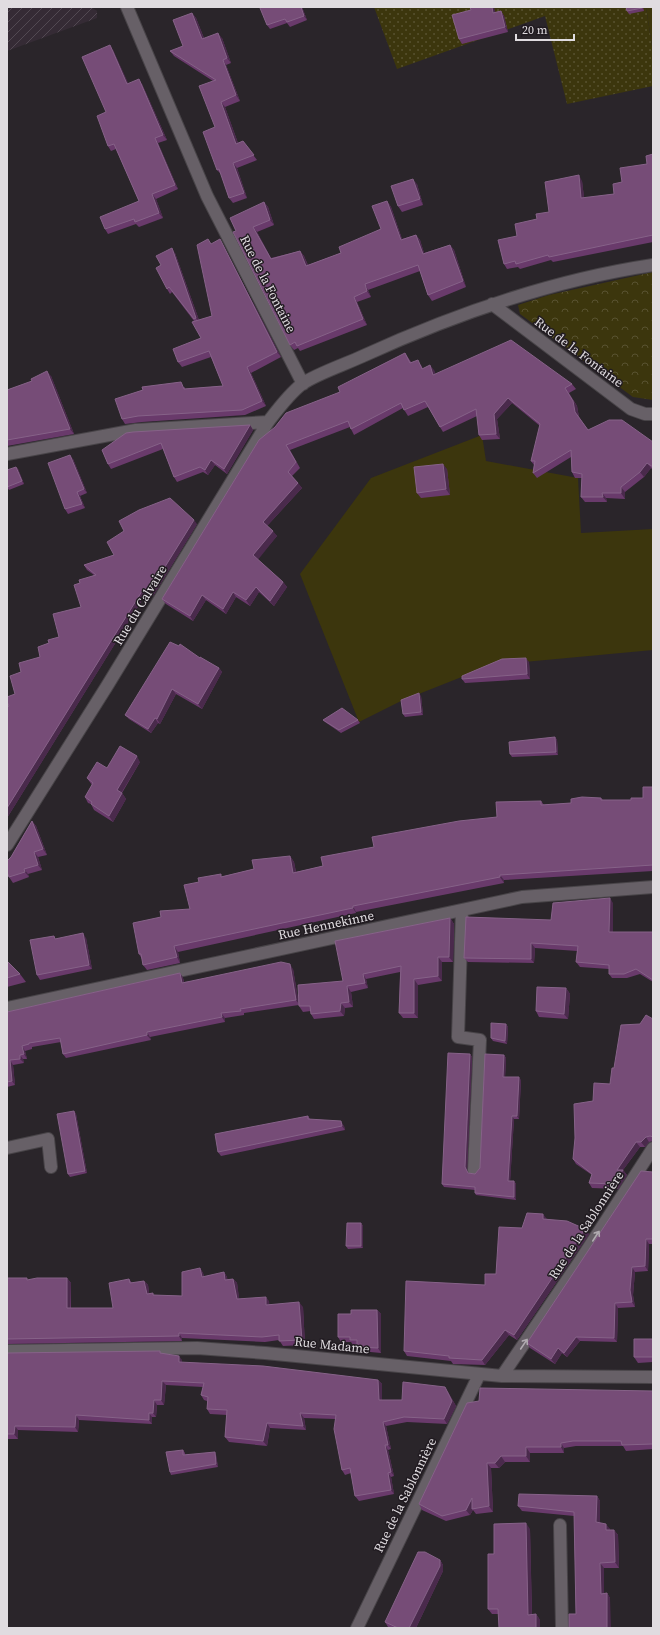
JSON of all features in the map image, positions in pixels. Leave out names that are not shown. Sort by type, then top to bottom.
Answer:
[{"type":"street","name":"Rue de la Fontaine","points":[[127,7],[207,196],[303,384]]},
{"type":"street","points":[[303,384],[393,342],[492,304],[548,287],[653,265]]},
{"type":"street","name":"Rue de la Fontaine","points":[[492,304],[631,409],[645,414],[653,414]]},
{"type":"street","name":"Rue du Calvaire","points":[[7,845],[107,686],[268,422],[285,401],[303,384]]},
{"type":"street","points":[[7,454],[136,430],[268,422]]},
{"type":"street","name":"Rue Hennekinne","points":[[7,1008],[522,897],[653,887]]},
{"type":"street","points":[[462,910],[458,1037],[480,1040],[474,1170]]},
{"type":"street","points":[[7,1148],[48,1139],[51,1167]]},
{"type":"street","name":"Rue de la Sablonnière","points":[[502,1376],[580,1261],[653,1148]]},
{"type":"street","name":"Rue Madame","points":[[7,1351],[197,1348],[264,1353],[479,1375],[653,1377]]},
{"type":"street","name":"Rue de la Sablonnière","points":[[357,1628],[479,1375]]},
{"type":"street","points":[[560,1525],[562,1628]]},
{"type":"shaded area","points":[[7,7],[91,7],[97,11],[97,18],[7,51]]},
{"type":"green space","points":[[374,7],[646,7],[653,53],[653,86],[567,104],[545,16],[397,69]]},
{"type":"green space","points":[[646,7],[653,7],[653,53]]},
{"type":"green space","points":[[653,272],[653,400],[633,397],[520,314],[518,305],[549,295]]},
{"type":"green space","points":[[482,435],[486,461],[578,478],[581,533],[653,529],[653,650],[492,665],[401,701],[359,722],[300,574],[371,478]]},
{"type":"building","points":[[301,7],[304,16],[287,22],[285,19],[267,25],[260,8]]},
{"type":"building","points":[[470,7],[492,7],[493,13],[501,11],[505,27],[459,39],[452,15],[471,10]]},
{"type":"building","points":[[626,7],[642,7],[642,8],[627,11]]},
{"type":"building","points":[[192,13],[202,39],[218,33],[227,58],[223,60],[236,95],[221,102],[236,144],[243,141],[254,155],[233,163],[244,193],[229,198],[219,169],[217,170],[203,132],[215,127],[199,86],[216,80],[170,51],[183,46],[173,20]]},
{"type":"building","points":[[110,45],[127,84],[139,79],[163,135],[155,138],[175,185],[152,194],[159,213],[135,222],[134,219],[105,229],[100,217],[139,201],[114,144],[108,146],[97,116],[106,112],[82,57]]},
{"type":"building","points":[[653,154],[653,235],[549,257],[548,255],[516,264],[515,261],[504,264],[498,240],[517,236],[515,224],[537,219],[536,214],[549,212],[545,182],[579,175],[581,198],[614,194],[613,184],[622,182],[620,168],[647,164],[646,156]]},
{"type":"building","points":[[413,179],[420,199],[398,206],[391,186]]},
{"type":"building","points":[[387,201],[401,240],[416,235],[423,254],[450,245],[463,281],[428,295],[418,265],[365,284],[367,291],[354,297],[363,319],[297,346],[295,342],[290,345],[233,232],[236,231],[230,218],[264,202],[270,220],[253,227],[271,259],[300,251],[306,266],[341,253],[339,247],[381,229],[372,206]]},
{"type":"building","points":[[208,239],[211,244],[220,239],[277,352],[247,367],[262,401],[242,410],[138,416],[122,419],[115,399],[143,390],[142,387],[181,382],[184,389],[223,386],[209,351],[178,362],[173,349],[201,338],[192,322],[212,316],[197,245]]},
{"type":"building","points":[[172,248],[196,318],[194,319],[169,287],[167,289],[156,268],[161,265],[156,256]]},
{"type":"building","points":[[511,340],[572,384],[565,388],[573,401],[575,412],[588,430],[609,420],[622,420],[653,442],[653,467],[647,463],[640,472],[621,487],[621,493],[602,493],[603,497],[581,497],[582,474],[572,472],[571,450],[533,473],[535,461],[531,461],[540,424],[508,398],[494,414],[496,434],[479,435],[476,409],[440,427],[425,401],[404,410],[401,403],[351,429],[348,421],[286,445],[296,462],[288,472],[298,483],[263,522],[273,531],[253,555],[283,582],[270,601],[256,587],[246,600],[233,592],[223,609],[202,595],[190,616],[162,599],[259,440],[275,427],[286,413],[340,392],[338,387],[405,353],[410,363],[418,360],[422,369],[430,365],[433,375]]},
{"type":"building","points":[[47,371],[70,429],[7,440],[7,390],[32,381],[31,379]]},
{"type":"building","points":[[250,425],[224,469],[211,460],[205,470],[200,467],[174,477],[161,443],[108,464],[102,450],[126,433]]},
{"type":"building","points":[[70,455],[84,489],[77,492],[82,504],[65,509],[48,463]]},
{"type":"building","points":[[443,464],[446,489],[417,493],[414,467]]},
{"type":"building","points":[[16,467],[22,481],[7,487],[7,470]]},
{"type":"building","points":[[170,498],[194,520],[150,591],[144,588],[7,808],[7,707],[9,706],[7,697],[15,694],[10,676],[21,672],[19,663],[40,657],[38,647],[49,643],[48,640],[59,637],[53,614],[81,607],[74,585],[80,583],[79,580],[96,575],[84,565],[114,555],[107,542],[124,531],[119,521],[139,510]]},
{"type":"building","points":[[170,642],[179,646],[180,644],[200,658],[219,668],[198,704],[172,689],[157,719],[155,718],[148,729],[125,715]]},
{"type":"building","points":[[526,658],[527,674],[462,679],[462,676],[502,659]]},
{"type":"building","points":[[419,693],[421,712],[403,714],[401,700]]},
{"type":"building","points":[[342,708],[358,720],[339,730],[323,720]]},
{"type":"building","points":[[555,737],[556,752],[510,754],[509,742]]},
{"type":"building","points":[[120,746],[137,756],[117,790],[122,793],[109,816],[91,804],[92,802],[85,797],[93,783],[87,778],[97,762],[107,768]]},
{"type":"building","points":[[643,787],[653,787],[653,865],[500,875],[500,877],[353,906],[353,908],[174,946],[177,957],[143,965],[141,954],[139,954],[133,923],[161,917],[160,911],[190,909],[184,885],[199,882],[198,878],[221,874],[221,877],[254,869],[252,860],[290,856],[293,873],[323,866],[321,857],[374,847],[372,837],[459,821],[497,817],[496,802],[541,801],[541,805],[571,803],[571,799],[582,797],[601,798],[601,800],[631,800],[631,798],[643,798]]},
{"type":"building","points":[[32,821],[43,849],[34,852],[38,865],[24,869],[25,872],[9,877],[7,872],[7,861],[11,857]]},
{"type":"building","points":[[610,898],[609,932],[653,932],[653,980],[636,969],[624,974],[609,974],[609,965],[576,962],[578,946],[531,943],[531,959],[464,958],[466,917],[551,920],[553,903]]},
{"type":"building","points":[[450,918],[449,957],[438,957],[438,976],[414,979],[414,1013],[399,1013],[401,966],[363,974],[365,983],[347,986],[349,1002],[341,1003],[340,1011],[311,1014],[310,1006],[299,1006],[298,985],[343,981],[335,941]]},
{"type":"building","points":[[83,933],[89,965],[37,975],[30,940],[54,936],[55,939]]},
{"type":"building","points":[[7,961],[20,974],[7,978]]},
{"type":"building","points":[[281,962],[290,964],[296,1000],[240,1009],[241,1011],[221,1013],[222,1017],[147,1032],[147,1035],[63,1054],[60,1038],[29,1043],[22,1046],[24,1054],[20,1055],[20,1059],[10,1060],[12,1081],[7,1082],[7,1012],[180,973],[182,983]]},
{"type":"building","points":[[537,987],[566,988],[564,1014],[536,1011]]},
{"type":"building","points":[[646,1015],[653,1019],[653,1137],[646,1137],[641,1142],[636,1142],[617,1170],[623,1170],[614,1184],[589,1183],[592,1174],[573,1159],[575,1138],[574,1104],[593,1101],[594,1083],[610,1084],[621,1025],[640,1024]]},
{"type":"building","points":[[491,1023],[506,1024],[505,1041],[491,1038]]},
{"type":"building","points":[[448,1053],[470,1054],[465,1167],[468,1173],[475,1174],[480,1168],[485,1054],[504,1055],[503,1077],[519,1077],[517,1116],[512,1116],[508,1181],[514,1181],[514,1197],[475,1193],[475,1187],[442,1184]]},
{"type":"building","points":[[74,1111],[85,1171],[68,1174],[57,1114]]},
{"type":"building","points":[[308,1116],[308,1119],[341,1121],[342,1126],[218,1152],[215,1134]]},
{"type":"building","points":[[641,1171],[653,1172],[653,1239],[646,1239],[645,1266],[632,1267],[630,1290],[632,1302],[615,1303],[614,1338],[576,1337],[564,1353],[558,1348],[551,1359],[527,1343]]},
{"type":"building","points":[[527,1213],[543,1214],[543,1219],[567,1221],[585,1229],[514,1335],[505,1330],[482,1360],[449,1358],[449,1356],[404,1351],[406,1281],[485,1285],[485,1274],[496,1274],[499,1227],[522,1228]]},
{"type":"building","points":[[347,1223],[361,1223],[361,1246],[346,1246]]},
{"type":"building","points":[[200,1268],[202,1277],[224,1272],[225,1280],[233,1279],[237,1299],[266,1297],[266,1305],[299,1302],[302,1340],[279,1341],[279,1335],[262,1337],[179,1333],[179,1336],[7,1339],[7,1278],[27,1278],[27,1280],[37,1278],[67,1278],[67,1308],[113,1308],[109,1283],[129,1279],[130,1283],[144,1281],[147,1294],[153,1293],[153,1295],[182,1296],[182,1272]]},
{"type":"building","points":[[351,1310],[377,1310],[378,1348],[357,1347],[357,1340],[350,1340],[350,1337],[338,1337],[338,1314],[351,1314]]},
{"type":"building","points":[[634,1339],[653,1339],[653,1357],[634,1357]]},
{"type":"building","points":[[160,1351],[160,1353],[179,1356],[179,1362],[263,1366],[378,1380],[379,1400],[402,1400],[403,1382],[445,1387],[452,1401],[444,1419],[404,1417],[383,1422],[388,1445],[385,1445],[391,1472],[388,1473],[391,1490],[355,1496],[350,1468],[342,1470],[334,1429],[336,1415],[300,1413],[303,1426],[267,1423],[263,1441],[225,1437],[227,1410],[207,1409],[208,1397],[201,1395],[204,1383],[162,1381],[161,1400],[154,1400],[153,1413],[149,1413],[149,1420],[76,1415],[75,1427],[15,1426],[14,1434],[7,1434],[7,1353]]},
{"type":"building","points":[[480,1388],[653,1391],[653,1444],[622,1445],[621,1441],[573,1441],[561,1443],[561,1447],[526,1447],[526,1456],[501,1456],[495,1463],[487,1463],[489,1506],[472,1509],[472,1498],[466,1510],[442,1516],[419,1504],[467,1403],[479,1401]]},
{"type":"building","points":[[183,1450],[183,1455],[215,1452],[216,1464],[170,1472],[166,1452]]},
{"type":"building","points":[[519,1494],[597,1496],[596,1522],[606,1524],[606,1530],[614,1530],[615,1562],[600,1563],[601,1594],[607,1593],[607,1628],[569,1628],[569,1614],[576,1614],[574,1512],[518,1506]]},
{"type":"building","points":[[526,1523],[528,1615],[536,1614],[536,1628],[499,1628],[498,1609],[488,1609],[488,1554],[494,1554],[494,1524]]},
{"type":"building","points":[[418,1552],[425,1552],[440,1560],[440,1566],[409,1628],[398,1628],[385,1622]]}]
